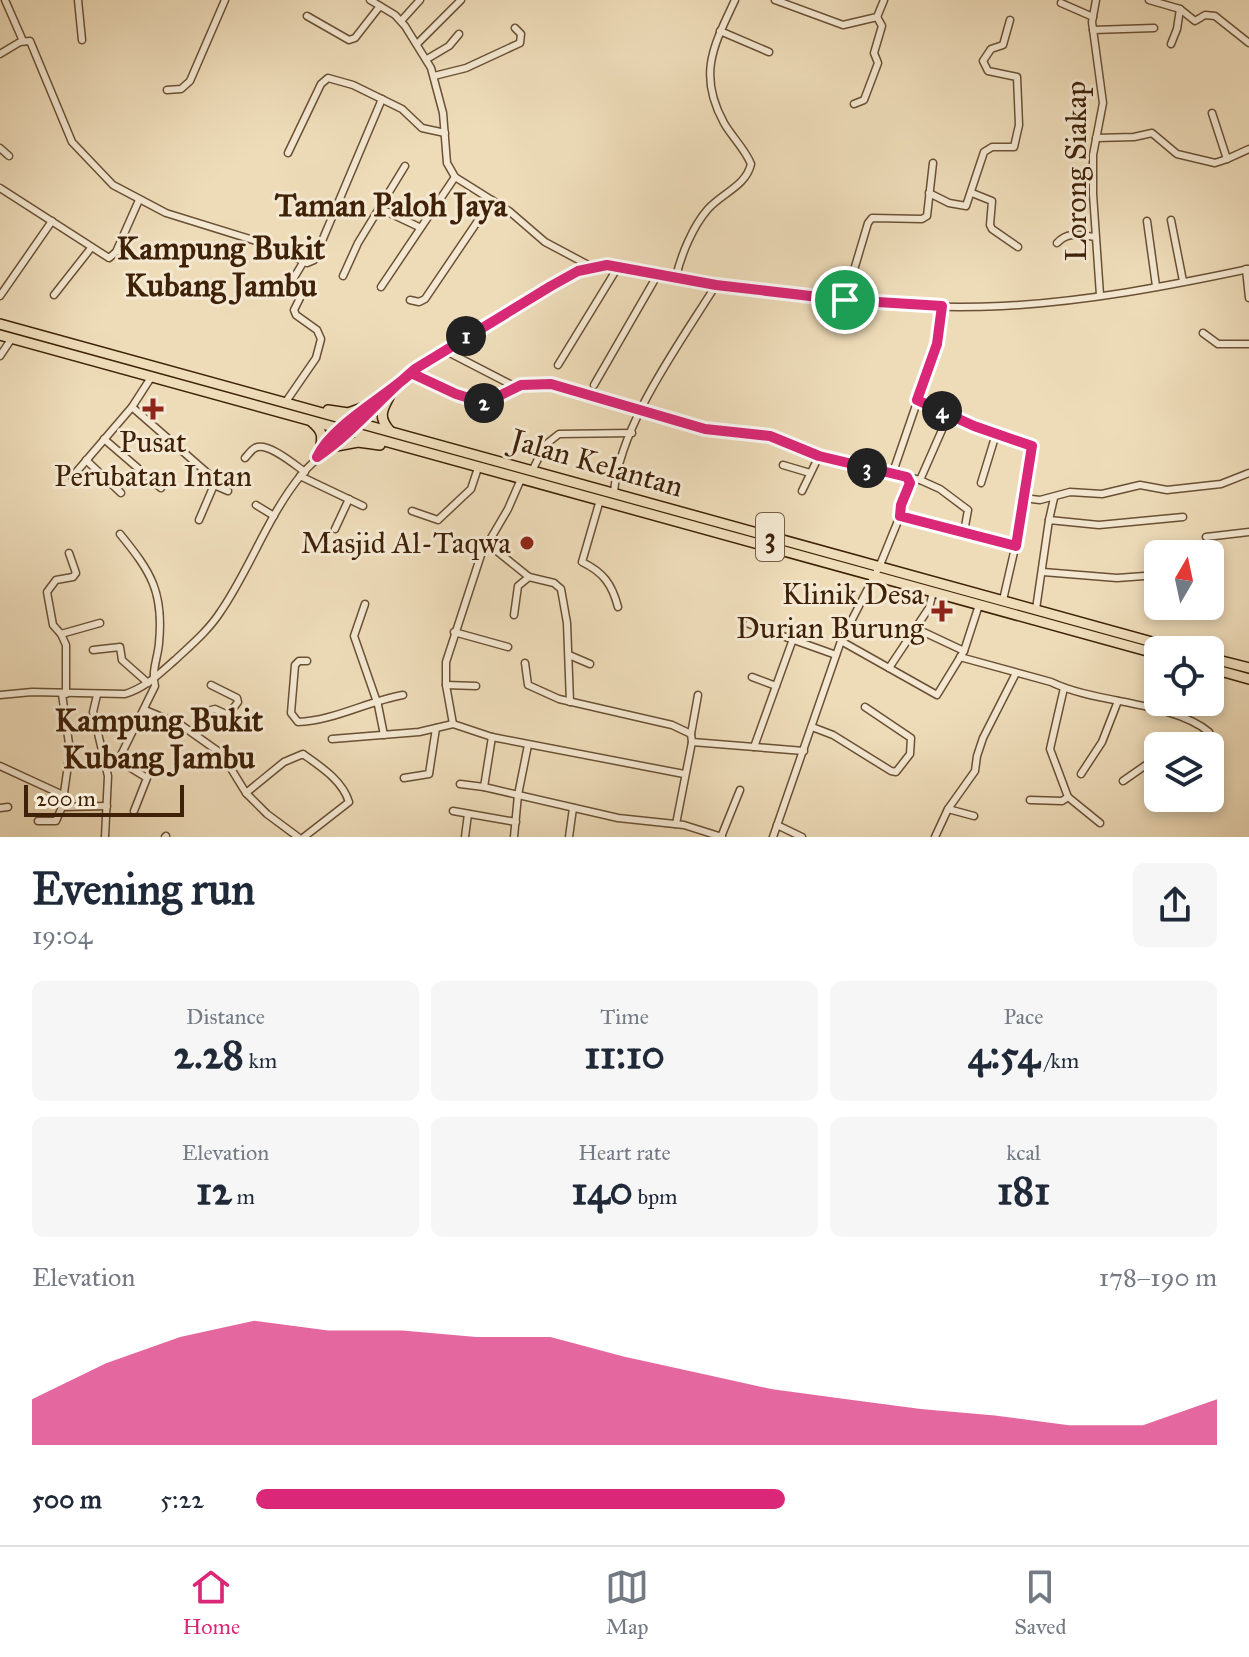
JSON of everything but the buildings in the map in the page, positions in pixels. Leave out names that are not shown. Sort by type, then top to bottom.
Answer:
[{"type":"highway","name":"Jalan Kelantan","points":[[0,324],[28,342],[311,421],[390,431],[1144,640]]},
{"type":"highway","name":"Jalan Kelantan","points":[[0,335],[13,333],[301,407],[415,450],[1144,650]]},
{"type":"highway","points":[[389,393],[381,416],[390,431]]},
{"type":"highway","points":[[301,407],[348,413],[368,406]]},
{"type":"highway","points":[[311,421],[320,428],[323,438],[319,454]]},
{"type":"highway","points":[[331,447],[358,442],[415,450]]},
{"type":"highway","points":[[537,470],[555,482],[556,488]]},
{"type":"highway","points":[[1224,662],[1249,668]]},
{"type":"highway","points":[[1224,672],[1249,679]]},
{"type":"street","points":[[5,0],[23,41]]},
{"type":"street","points":[[78,0],[82,40]]},
{"type":"street","points":[[167,90],[177,91],[190,81],[225,0]]},
{"type":"street","points":[[370,0],[401,21],[427,59],[434,76],[445,133],[447,163],[455,177],[492,200],[545,242],[592,267]]},
{"type":"street","points":[[401,21],[420,0]]},
{"type":"street","points":[[418,43],[461,0]]},
{"type":"street","points":[[676,277],[698,222],[711,205],[745,178],[751,164],[724,123],[709,81],[712,52],[735,0]]},
{"type":"street","points":[[775,0],[843,25],[877,17]]},
{"type":"street","points":[[877,17],[884,0]]},
{"type":"street","name":"Lorong Siakap","points":[[1096,0],[1093,30],[1103,103],[1096,138],[1093,194],[1100,295]]},
{"type":"street","points":[[1149,0],[1180,9],[1195,21],[1205,15],[1215,16],[1249,43]]},
{"type":"street","points":[[1061,3],[1093,17]]},
{"type":"street","points":[[307,16],[353,40],[380,6]]},
{"type":"street","points":[[1171,44],[1180,9]]},
{"type":"street","points":[[854,104],[864,100],[878,63],[873,56],[882,26],[877,17]]},
{"type":"street","points":[[929,193],[949,203],[966,206],[984,152],[992,147],[1012,148],[1018,136],[1017,77],[988,71],[983,61],[991,49],[1003,45],[1010,20]]},
{"type":"street","points":[[434,76],[466,68],[520,43],[521,34],[515,28]]},
{"type":"street","points":[[1093,30],[1154,28]]},
{"type":"street","points":[[720,31],[769,52]]},
{"type":"street","points":[[427,59],[449,46],[459,34]]},
{"type":"street","points":[[0,54],[23,41],[32,43],[74,145],[113,185],[166,213],[275,247],[311,263],[382,99]]},
{"type":"street","points":[[288,153],[325,80],[336,78],[402,109],[422,128],[445,133]]},
{"type":"street","points":[[1212,113],[1227,159]]},
{"type":"street","points":[[1096,138],[1152,133],[1177,154],[1215,163],[1249,149]]},
{"type":"street","points":[[0,148],[9,156]]},
{"type":"street","points":[[845,300],[872,218],[925,217],[933,163]]},
{"type":"street","points":[[343,276],[405,166]]},
{"type":"street","points":[[381,287],[455,177]]},
{"type":"street","points":[[0,188],[104,256],[113,256],[139,200]]},
{"type":"street","points":[[972,193],[992,201],[992,229],[1018,247]]},
{"type":"street","points":[[410,300],[422,302],[425,299],[492,200]]},
{"type":"street","points":[[379,208],[419,227]]},
{"type":"street","points":[[1171,220],[1183,281]]},
{"type":"street","points":[[0,296],[52,221]]},
{"type":"street","points":[[1147,221],[1156,286]]},
{"type":"street","points":[[1057,243],[1063,236],[1071,234],[1095,237]]},
{"type":"street","points":[[54,295],[91,248]]},
{"type":"street","points":[[285,403],[316,358],[321,339],[317,330],[296,315],[294,310],[301,296],[289,286],[304,261]]},
{"type":"street","points":[[0,695],[97,695],[137,691],[192,644],[220,614],[274,516],[319,454],[411,373],[444,350],[551,286],[592,267],[618,267],[716,285],[845,300],[942,306],[1002,306],[1100,295],[1248,269],[1249,298]]},
{"type":"street","points":[[558,365],[618,267]]},
{"type":"street","points":[[594,385],[658,274]]},
{"type":"street","points":[[0,275],[10,282]]},
{"type":"street","points":[[614,492],[615,477],[640,410],[716,285]]},
{"type":"street","points":[[892,475],[937,344],[942,306]]},
{"type":"street","points":[[0,356],[13,333]]},
{"type":"street","points":[[1203,333],[1218,344],[1249,344]]},
{"type":"street","points":[[444,350],[510,384]]},
{"type":"street","points":[[411,373],[456,394],[485,403],[521,385],[551,384],[705,429],[770,436],[819,456],[920,480],[940,489],[968,510],[964,532]]},
{"type":"street","points":[[72,477],[132,407],[152,376]]},
{"type":"street","points":[[319,454],[331,447],[368,406],[389,393]]},
{"type":"street","points":[[917,400],[1032,446],[1016,546],[1003,600]]},
{"type":"street","points":[[132,407],[212,477],[214,485],[199,520]]},
{"type":"street","points":[[920,480],[949,414]]},
{"type":"street","points":[[537,470],[545,445],[559,434],[632,433]]},
{"type":"street","points":[[981,483],[996,434]]},
{"type":"street","points":[[104,439],[161,488]]},
{"type":"street","points":[[245,458],[254,448],[261,446],[277,452],[302,474],[363,506]]},
{"type":"street","points":[[802,491],[819,456]]},
{"type":"street","points":[[86,460],[121,493]]},
{"type":"street","points":[[783,465],[810,473]]},
{"type":"street","points":[[412,511],[438,520],[471,489],[478,468]]},
{"type":"street","points":[[1023,498],[1040,500],[1066,492],[1102,494],[1140,485],[1167,490],[1221,484],[1249,473]]},
{"type":"street","points":[[773,837],[841,641],[880,565],[900,516],[910,483],[907,477]]},
{"type":"street","points":[[453,724],[446,685],[446,662],[454,632],[481,555],[508,509],[521,479]]},
{"type":"street","points":[[214,485],[228,491]]},
{"type":"street","points":[[1036,609],[1054,498]]},
{"type":"street","points":[[335,529],[349,499]]},
{"type":"street","points":[[600,500],[582,562],[597,569],[608,581],[618,607]]},
{"type":"street","points":[[256,505],[274,516]]},
{"type":"street","points":[[900,516],[1016,546]]},
{"type":"street","points":[[1049,520],[1099,525],[1183,517]]},
{"type":"street","points":[[1206,537],[1249,532]]},
{"type":"street","points":[[120,534],[143,562],[161,604],[159,644],[150,681]]},
{"type":"street","points":[[488,544],[529,577],[554,583],[561,589],[569,655],[570,702]]},
{"type":"street","points":[[38,821],[56,821],[62,807],[70,751],[64,694],[66,645],[53,625],[47,592],[56,580],[73,577],[76,573],[69,553]]},
{"type":"street","points":[[1043,572],[1117,578],[1144,576]]},
{"type":"street","points":[[514,615],[517,589],[529,577]]},
{"type":"street","points":[[889,668],[929,608],[933,592]]},
{"type":"street","points":[[365,604],[354,636],[384,735]]},
{"type":"street","points":[[841,641],[937,695],[962,654],[979,605]]},
{"type":"street","points":[[61,634],[100,623]]},
{"type":"street","points":[[749,624],[836,655]]},
{"type":"street","points":[[915,628],[962,654],[1064,688],[1180,717],[1208,732]]},
{"type":"street","points":[[454,632],[508,647]]},
{"type":"street","points":[[754,747],[793,639]]},
{"type":"street","points":[[93,650],[120,647],[125,663],[155,686],[119,759]]},
{"type":"street","points":[[569,655],[590,664]]},
{"type":"street","points":[[307,661],[299,661],[295,665],[291,713],[294,720],[302,722],[375,700],[403,695]]},
{"type":"street","points":[[525,663],[530,687],[570,702],[672,725],[691,738],[804,751]]},
{"type":"street","points":[[935,837],[948,809],[975,771],[983,738],[1016,673]]},
{"type":"street","points":[[752,677],[776,686]]},
{"type":"street","points":[[197,735],[211,710],[228,715],[238,702],[237,698],[211,685]]},
{"type":"street","points":[[446,685],[476,686]]},
{"type":"street","points":[[1064,688],[1050,749],[1068,797],[1100,823]]},
{"type":"street","points":[[97,695],[93,712],[108,776],[105,837]]},
{"type":"street","points":[[676,824],[698,695]]},
{"type":"street","points":[[1081,774],[1102,742],[1118,701]]},
{"type":"street","points":[[812,727],[833,735],[896,772],[910,754],[911,738],[865,707]]},
{"type":"street","points":[[145,710],[181,725],[222,754],[246,793],[298,837]]},
{"type":"street","points":[[332,739],[384,735],[453,724],[528,745],[684,774]]},
{"type":"street","points":[[404,778],[429,774],[436,728]]},
{"type":"street","points":[[484,787],[492,737]]},
{"type":"street","points":[[514,837],[528,745]]},
{"type":"street","points":[[103,751],[147,778],[134,811]]},
{"type":"street","points":[[246,793],[284,762],[303,754],[333,778],[345,791],[349,802],[304,837]]},
{"type":"street","points":[[0,766],[63,795]]},
{"type":"street","points":[[1123,781],[1144,766]]},
{"type":"street","points":[[460,784],[618,818],[676,824],[721,837],[740,790]]},
{"type":"street","points":[[1030,800],[1062,801],[1068,797]]},
{"type":"street","points":[[62,807],[107,806]]},
{"type":"street","points":[[569,837],[573,808]]},
{"type":"street","points":[[948,809],[974,816]]},
{"type":"street","points":[[453,811],[516,822]]},
{"type":"street","points":[[465,837],[468,814]]},
{"type":"street","points":[[777,825],[802,837]]},
{"type":"street","points":[[281,837],[286,829]]},
{"type":"place","name":"Pusat Perubatan Intan","points":[[153,409]]},
{"type":"place","name":"Masjid Al-Taqwa","points":[[527,543]]},
{"type":"place","name":"Klinik Desa Durian Burung","points":[[942,611]]},
{"type":"district","name":"Taman Paloh Jaya","points":[[391,205]]},
{"type":"district","name":"Kampung Bukit Kubang Jambu","points":[[221,266]]},
{"type":"district","name":"Kampung Bukit Kubang Jambu","points":[[159,738]]},
{"type":"route","points":[[845,300],[716,285],[607,265],[578,271],[415,369],[385,396],[358,424],[317,457],[340,429],[385,396],[411,373],[456,394],[485,403],[521,385],[551,384],[705,429],[770,436],[819,456],[907,477],[910,483],[900,516],[1016,546],[1032,446],[974,426],[917,400],[937,344],[942,306],[845,300]]}]
